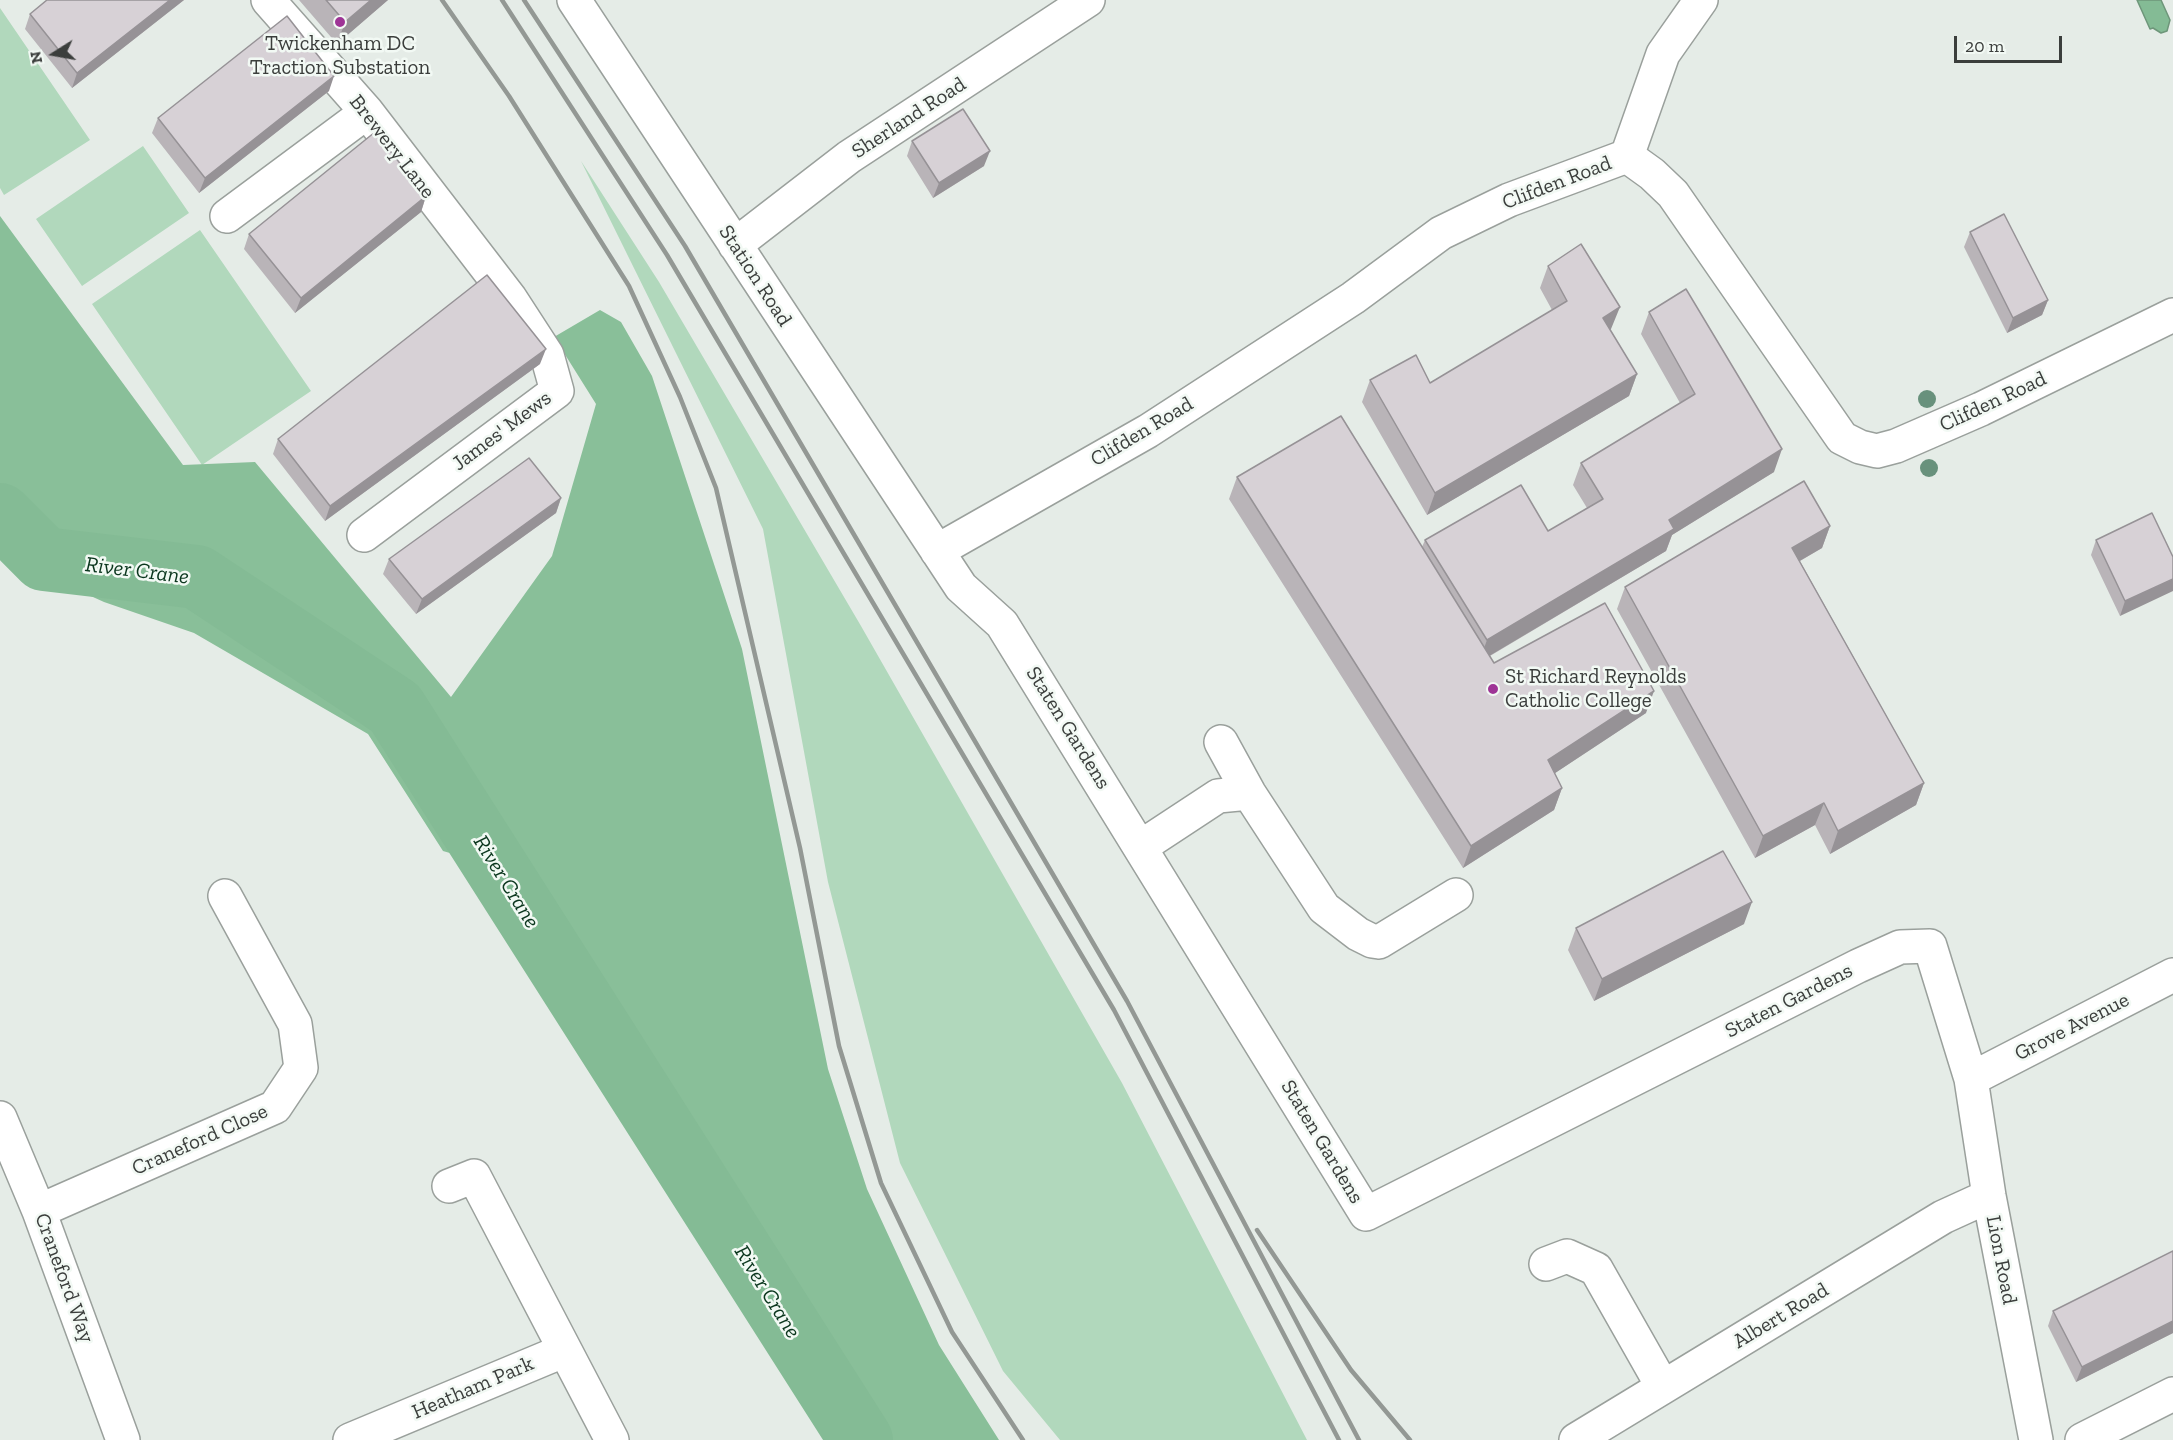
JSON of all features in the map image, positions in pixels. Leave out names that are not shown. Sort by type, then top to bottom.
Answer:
[{"type":"street","name":"Brewery Lane","points":[[268,0],[367,112],[510,298]]},
{"type":"street","name":"Station Road","points":[[574,0],[937,551]]},
{"type":"street","name":"Sherland Road","points":[[735,245],[849,158],[1088,0]]},
{"type":"street","points":[[1627,156],[1663,54],[1701,0]]},
{"type":"street","points":[[227,216],[367,112]]},
{"type":"street","name":"Clifden Road","points":[[937,551],[1148,431],[1353,298],[1441,233],[1509,200],[1627,156],[1673,194],[1842,438],[1860,447],[1878,451],[1896,446],[1982,409],[2173,315]]},
{"type":"street","name":"James' Mews","points":[[364,535],[557,390],[547,356],[510,298]]},
{"type":"street","name":"Staten Gardens","points":[[937,551],[961,587],[1002,624],[1142,846],[1366,1214],[1900,947],[1930,945],[1971,1079]]},
{"type":"street","points":[[1221,742],[1249,793],[1324,908],[1371,941],[1379,942],[1456,895]]},
{"type":"street","points":[[1142,846],[1218,796],[1249,793]]},
{"type":"street","name":"Craneford Close","points":[[39,1211],[275,1107],[301,1068],[295,1024],[225,896]]},
{"type":"street","name":"Grove Avenue","points":[[1971,1079],[2173,975]]},
{"type":"street","name":"Lion Road","points":[[1971,1079],[1989,1196],[2036,1440]]},
{"type":"street","name":"Craneford Way","points":[[0,1118],[39,1211],[123,1440]]},
{"type":"street","points":[[449,1186],[474,1176],[612,1440]]},
{"type":"street","name":"Albert Road","points":[[1576,1440],[1943,1217],[1989,1196]]},
{"type":"street","points":[[1546,1264],[1567,1256],[1596,1269],[1663,1387]]},
{"type":"street","name":"Heatham Park","points":[[350,1440],[563,1350]]},
{"type":"street","points":[[2082,1440],[2173,1394]]},
{"type":"shaded area","points":[[2137,0],[2161,0],[2170,20],[2167,31],[2161,33],[2153,28],[2150,29]]},
{"type":"shaded area","points":[[0,8],[90,140],[4,195],[0,188]]},
{"type":"shaded area","points":[[143,146],[189,213],[82,286],[36,219]]},
{"type":"shaded area","points":[[581,161],[659,282],[861,626],[1122,1083],[1307,1440],[1060,1440],[1003,1371],[900,1163],[828,882],[763,529]]},
{"type":"shaded area","points":[[0,216],[183,465],[255,462],[451,697],[552,556],[596,404],[554,337],[600,310],[621,322],[652,376],[742,649],[828,1069],[867,1189],[939,1345],[999,1440],[878,1440],[508,870],[443,851],[368,734],[194,633],[104,602],[0,555]]},
{"type":"shaded area","points":[[200,230],[311,391],[202,465],[92,304]]},
{"type":"building","points":[[47,0],[170,0],[77,73],[30,14]]},
{"type":"building","points":[[326,0],[371,0],[345,22]]},
{"type":"building","points":[[287,16],[334,76],[205,178],[158,118]]},
{"type":"building","points":[[963,109],[990,151],[939,183],[912,141]]},
{"type":"building","points":[[375,132],[426,196],[301,298],[249,234]]},
{"type":"building","points":[[2004,214],[2048,300],[2013,318],[1970,232]]},
{"type":"building","points":[[1581,244],[1620,307],[1603,318],[1637,374],[1435,493],[1370,380],[1416,355],[1430,383],[1567,301],[1548,266]]},
{"type":"building","points":[[487,275],[546,349],[330,506],[278,439]]},
{"type":"building","points":[[1686,289],[1782,449],[1669,520],[1674,529],[1487,640],[1425,540],[1521,485],[1548,531],[1603,499],[1581,463],[1695,394],[1649,312]]},
{"type":"building","points":[[1341,416],[1494,663],[1605,603],[1654,691],[1548,760],[1562,788],[1471,846],[1237,477]]},
{"type":"building","points":[[529,458],[561,498],[422,599],[389,559]]},
{"type":"building","points":[[1804,481],[1830,526],[1792,548],[1924,783],[1838,831],[1824,803],[1763,836],[1625,587]]},
{"type":"building","points":[[2152,513],[2173,557],[2173,579],[2125,601],[2096,540]]},
{"type":"building","points":[[1723,851],[1752,902],[1602,979],[1576,928]]},
{"type":"building","points":[[2173,1251],[2173,1321],[2082,1367],[2053,1311]]},
{"type":"waterway","name":"River Crane","points":[[0,515],[44,559],[197,577],[395,708],[861,1440]]},
{"type":"railway","points":[[442,0],[509,96],[629,286],[680,397],[716,488],[800,848],[839,1046],[881,1183],[952,1332],[1023,1440]]},
{"type":"railway","points":[[502,0],[667,255],[1114,1010],[1339,1440]]},
{"type":"railway","points":[[524,0],[685,246],[1127,1001],[1359,1440]]},
{"type":"railway","points":[[1257,1230],[1351,1370],[1410,1440]]},
{"type":"place","name":"Twickenham DC Traction Substation","points":[[340,22]]},
{"type":"place","name":"St Richard Reynolds Catholic College","points":[[1493,689]]}]
